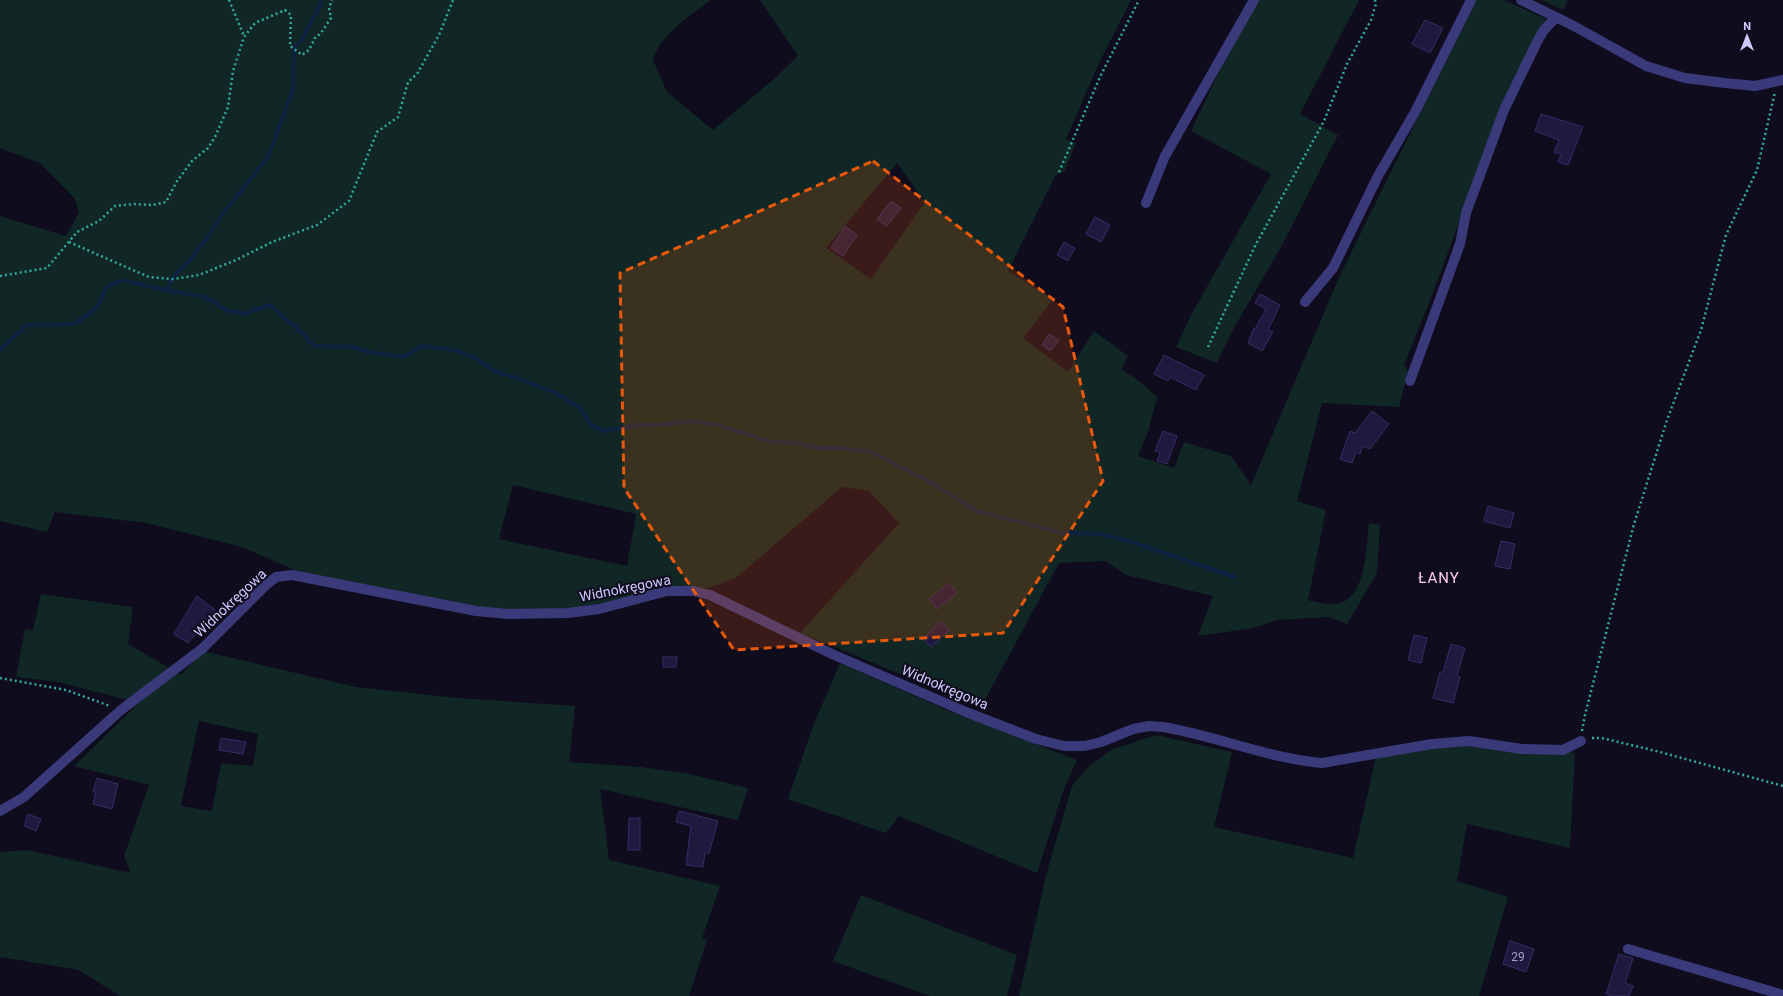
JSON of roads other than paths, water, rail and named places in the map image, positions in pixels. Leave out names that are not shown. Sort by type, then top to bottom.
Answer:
[{"type":"street","points":[[1146,204],[1165,156],[1254,0]]},
{"type":"street","points":[[1305,302],[1333,268],[1378,176],[1415,112],[1471,0]]},
{"type":"street","points":[[1521,0],[1556,17],[1646,66],[1685,78],[1718,82],[1755,86],[1779,81]]},
{"type":"street","points":[[1410,381],[1460,244],[1466,213],[1504,110],[1537,42],[1544,30],[1556,17]]},
{"type":"street","name":"Widnokręgowa","points":[[0,811],[24,797],[122,710],[203,648],[265,586],[276,577],[292,575],[476,611],[508,614],[568,613],[599,609],[667,591],[693,591],[710,595],[832,654],[966,712],[1036,739],[1064,746],[1085,746],[1100,742],[1132,729],[1149,726],[1163,727],[1307,761],[1322,763],[1440,743],[1469,741],[1522,749],[1563,750],[1581,740]]},
{"type":"street","points":[[1628,949],[1781,992]]},
{"type":"waterway","points":[[0,350],[27,325],[76,323],[97,308],[106,288],[121,280],[166,290],[176,274],[206,240],[221,216],[268,157],[293,89],[294,48],[303,38],[320,5],[321,0]]},
{"type":"waterway","points":[[166,290],[205,297],[226,310],[243,314],[270,305],[302,333],[314,346],[352,347],[369,352],[404,357],[422,346],[454,350],[479,360],[494,371],[520,379],[558,394],[579,407],[590,424],[604,431],[638,425],[659,425],[691,421],[718,425],[772,442],[795,443],[817,448],[839,448],[872,452],[930,482],[976,511],[1062,533],[1101,534],[1132,542],[1235,577]]},
{"type":"district","name":"ŁANY","points":[[1439,578]]}]
